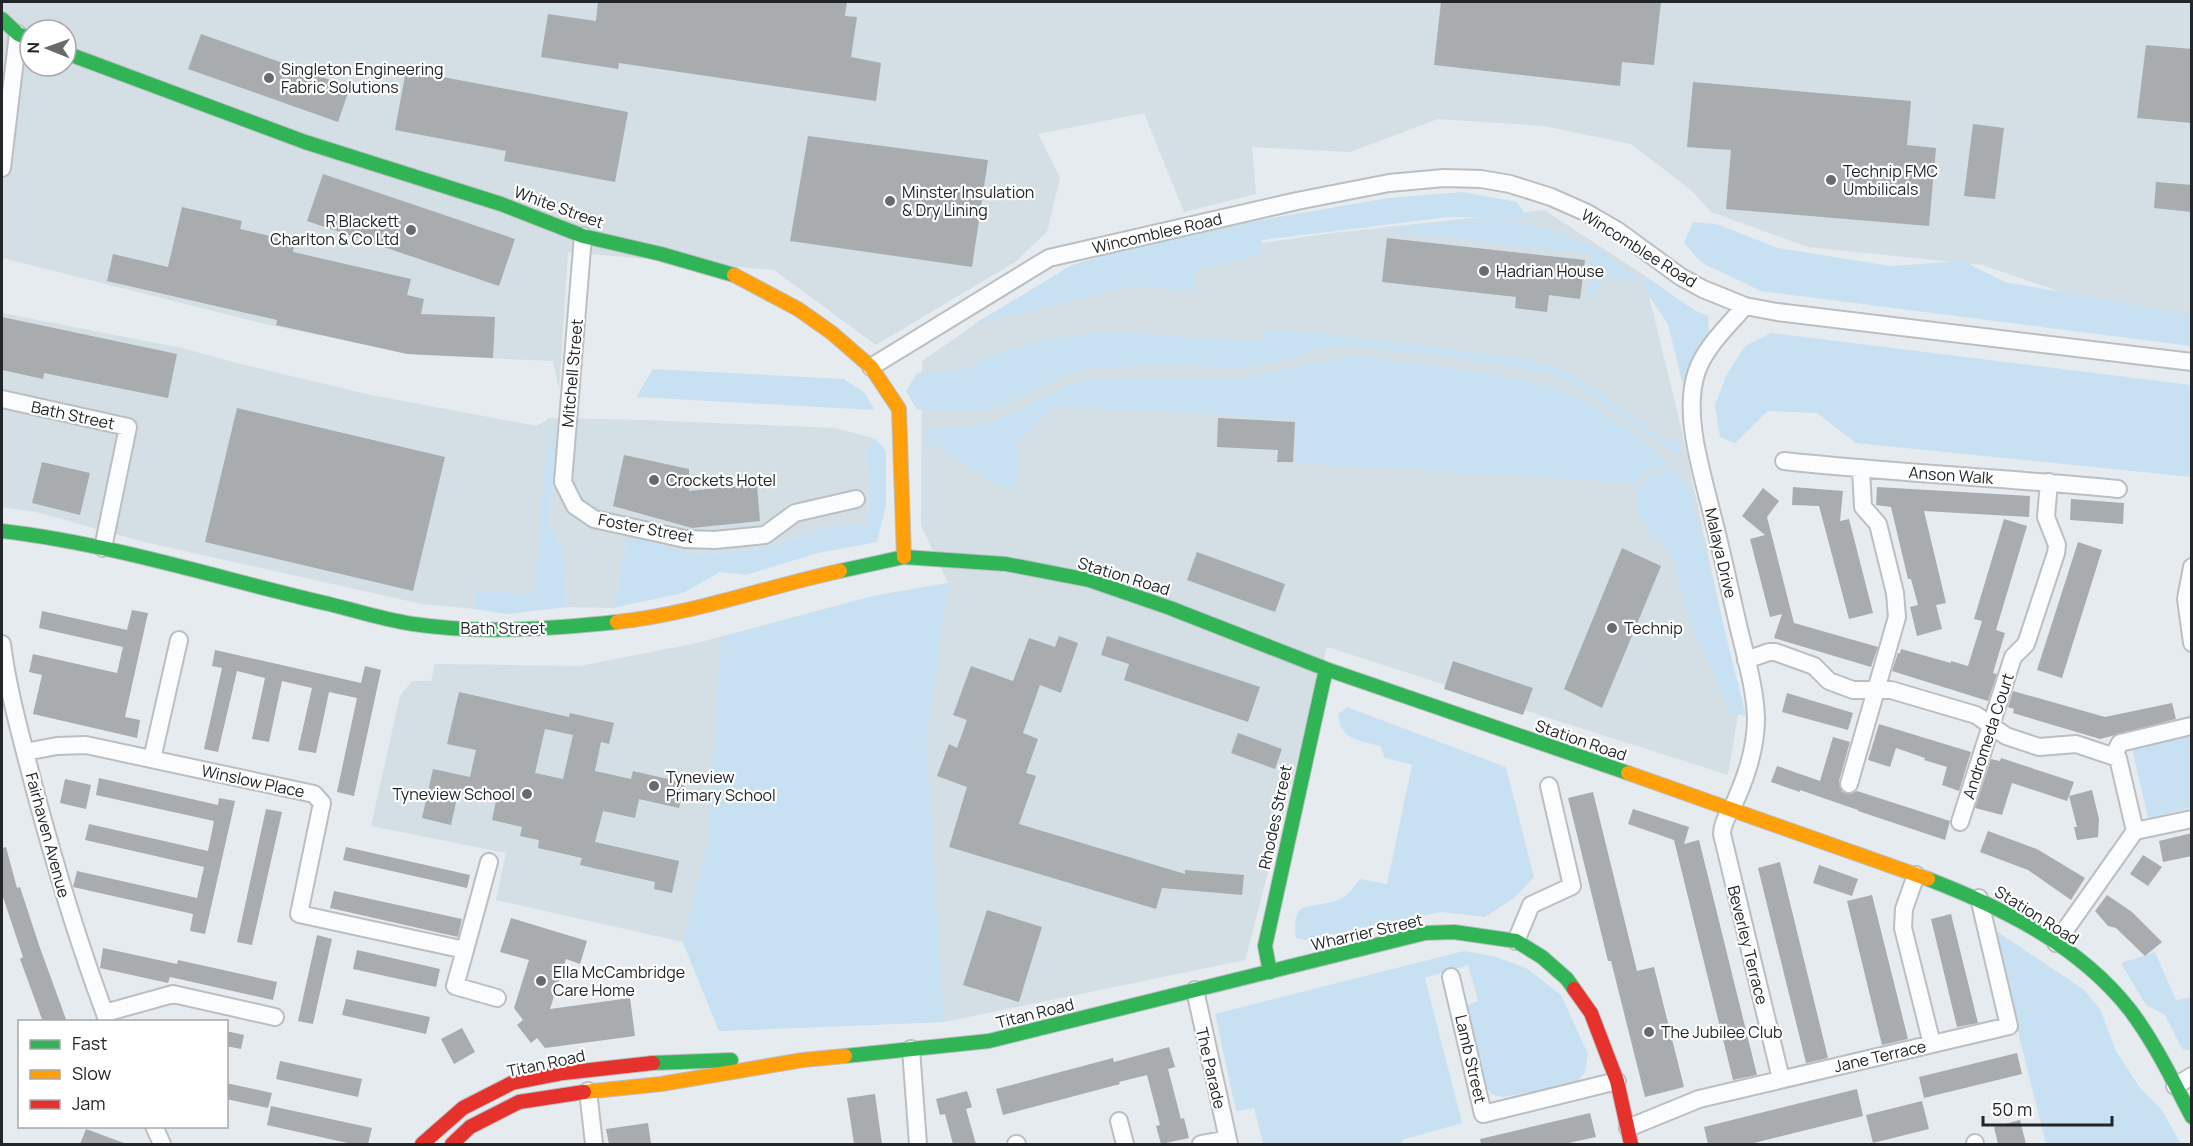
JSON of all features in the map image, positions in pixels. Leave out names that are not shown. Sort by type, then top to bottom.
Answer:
[{"type":"street","points":[[2,19],[18,32]]},
{"type":"street","name":"White Street","points":[[78,57],[305,142],[501,204],[583,236],[661,254],[732,274],[798,309],[832,333],[871,367],[898,409],[904,557]]},
{"type":"street","points":[[2,168],[18,73]]},
{"type":"street","name":"Wincomblee Road","points":[[871,367],[1049,258],[1297,201],[1389,183],[1425,179],[1481,178],[1510,184],[1551,197],[1585,212],[1618,231],[1681,277],[1703,289],[1745,306],[1777,312],[2192,362]]},
{"type":"street","name":"Mitchell Street","points":[[574,506],[563,482],[583,236]]},
{"type":"street","name":"Malaya Drive","points":[[1730,811],[1737,799],[1748,768],[1755,731],[1754,702],[1704,480],[1695,436],[1691,396],[1697,369],[1708,351],[1745,306]]},
{"type":"street","name":"Bath Street","points":[[2,399],[128,427],[104,548]]},
{"type":"street","name":"Anson Walk","points":[[1784,461],[2118,489]]},
{"type":"street","points":[[1850,784],[1875,690],[1895,628],[1897,604],[1878,524],[1863,507],[1861,469]]},
{"type":"street","name":"Andromeda Court","points":[[1960,822],[2013,657],[2026,644],[2056,553],[2056,545],[2046,517],[2049,482]]},
{"type":"street","name":"Foster Street","points":[[574,506],[594,519],[685,539],[716,540],[765,536],[795,513],[856,499]]},
{"type":"street","name":"Bath Street","points":[[2,531],[104,548],[263,589],[413,624],[482,629],[558,628],[628,621],[697,609],[804,579],[904,557]]},
{"type":"street","name":"Station Road","points":[[904,557],[1006,564],[1089,580],[1170,608],[1326,669],[1979,898],[2012,915],[2056,943],[2090,969],[2120,998],[2133,1016],[2192,1117]]},
{"type":"street","points":[[2192,567],[2186,599],[2192,643]]},
{"type":"street","points":[[152,759],[179,640]]},
{"type":"street","name":"Fairhaven Avenue","points":[[2,644],[4,665],[25,752],[61,888],[107,1017]]},
{"type":"street","points":[[1746,660],[1768,652],[1775,652],[1814,666],[1828,681],[1853,690],[1891,690],[1976,715],[2006,736],[2040,747],[2076,744],[2115,757]]},
{"type":"street","name":"Rhodes Street","points":[[1270,972],[1264,946],[1326,669]]},
{"type":"street","points":[[2135,831],[2115,757],[2120,742],[2191,726]]},
{"type":"street","name":"Winslow Place","points":[[25,752],[57,746],[86,745],[314,794],[322,803],[299,914],[465,950]]},
{"type":"street","points":[[1516,941],[1531,905],[1572,886],[1549,786]]},
{"type":"street","name":"Beverley Terrace","points":[[1730,811],[1722,828],[1723,843],[1780,1079]]},
{"type":"street","points":[[2056,943],[2135,831],[2192,819]]},
{"type":"street","points":[[489,862],[454,986],[497,998]]},
{"type":"street","points":[[1916,874],[1904,909],[1903,928],[1932,1044]]},
{"type":"street","name":"Jane Terrace","points":[[1630,1136],[1699,1099],[2009,1026],[1979,898]]},
{"type":"street","name":"Wharrier Street","points":[[1270,972],[1425,933],[1454,932],[1516,941],[1542,957],[1567,979],[1592,1013],[1617,1081],[1630,1136]]},
{"type":"street","name":"Titan Road","points":[[452,1144],[470,1127],[519,1102],[588,1091],[661,1084],[802,1059],[989,1041],[1270,972]]},
{"type":"street","name":"Lamb Street","points":[[1451,977],[1484,1114],[1617,1081]]},
{"type":"street","name":"The Parade","points":[[1195,990],[1228,1142]]},
{"type":"street","points":[[107,1017],[173,994],[275,1017]]},
{"type":"street","points":[[911,1048],[918,1144]]},
{"type":"street","name":"Titan Road","points":[[422,1144],[463,1108],[512,1083],[563,1073],[660,1062],[802,1059]]},
{"type":"street","points":[[2175,1086],[2192,1076]]},
{"type":"street","points":[[588,1091],[594,1144]]},
{"type":"street","points":[[1119,1121],[1125,1144]]},
{"type":"street","points":[[155,1128],[162,1144]]},
{"type":"street","points":[[1201,1144],[1228,1142]]},
{"type":"shaded area","points":[[2,2],[2191,2],[2191,330],[2141,319],[1982,265],[1808,247],[1711,212],[1692,191],[1631,144],[1544,126],[1438,119],[1350,152],[1252,147],[1256,194],[1184,212],[1144,113],[1038,134],[1060,178],[1047,232],[1015,262],[876,345],[774,270],[568,252],[559,390],[553,361],[416,355],[269,325],[2,258]]},
{"type":"shaded area","points":[[1463,192],[1517,202],[1527,217],[1449,217],[1262,240],[1261,255],[1197,270],[1193,290],[1132,286],[974,324],[1072,265],[1175,235],[1388,198]]},
{"type":"shaded area","points":[[1544,210],[1644,275],[1680,423],[1740,702],[1728,775],[1327,647],[1245,960],[944,1022],[719,1031],[683,942],[496,900],[506,853],[371,826],[400,696],[412,681],[431,681],[435,664],[580,666],[697,643],[873,596],[948,583],[921,525],[922,361],[987,316],[1189,253],[1333,233]]},
{"type":"shaded area","points":[[1502,219],[1540,227],[1575,239],[1608,256],[1639,281],[1600,277],[1597,296],[1588,296],[1591,254],[1386,231],[1428,223]]},
{"type":"shaded area","points":[[1693,222],[1716,224],[1778,248],[1891,266],[1963,261],[2005,282],[2186,314],[2191,317],[2191,346],[1761,291],[1702,263],[1684,243]]},
{"type":"shaded area","points":[[1644,275],[1694,310],[1708,316],[1709,333],[1683,385],[1668,324],[1644,289]]},
{"type":"shaded area","points":[[2,313],[182,348],[371,395],[537,426],[549,418],[835,428],[876,439],[865,449],[869,481],[868,523],[824,528],[763,549],[696,554],[628,536],[613,608],[567,607],[562,551],[548,521],[555,470],[549,423],[534,595],[473,590],[475,609],[422,604],[144,542],[36,512],[2,507]]},
{"type":"shaded area","points":[[1266,329],[1353,337],[1526,359],[1560,369],[1583,381],[1663,438],[1678,441],[1681,457],[1579,387],[1554,374],[1466,359],[1350,345],[1328,347],[1244,368],[1160,365],[1090,368],[1070,373],[1003,405],[977,411],[947,412],[928,408],[917,410],[906,391],[917,373],[961,370],[999,353],[1047,339],[1101,332],[1264,341]]},
{"type":"shaded area","points":[[1771,333],[2191,385],[2191,477],[1856,443],[1817,413],[1768,411],[1735,443],[1720,437],[1715,405],[1727,374],[1745,346]]},
{"type":"shaded area","points":[[1350,355],[1492,373],[1553,387],[1589,403],[1633,433],[1670,465],[1651,469],[1635,483],[1295,463],[1296,419],[1055,406],[1018,443],[1016,493],[925,441],[926,430],[975,426],[1000,419],[1073,383],[1097,379],[1246,377]]},
{"type":"shaded area","points":[[653,369],[844,379],[864,392],[875,410],[636,397]]},
{"type":"shaded area","points":[[549,418],[555,470],[548,521],[562,551],[567,607],[507,614],[475,609],[473,590],[534,594]]},
{"type":"shaded area","points":[[876,439],[886,451],[886,505],[877,542],[818,553],[746,575],[720,572],[683,593],[613,608],[628,536],[696,554],[763,549],[824,528],[868,523],[869,481],[865,449]]},
{"type":"shaded area","points":[[1672,468],[1689,487],[1746,716],[1731,713],[1698,640],[1681,593],[1669,549],[1651,534],[1636,507],[1637,487],[1655,471]]},
{"type":"shaded area","points":[[948,583],[926,746],[944,1022],[719,1031],[683,942],[707,848],[721,637],[873,596]]},
{"type":"shaded area","points":[[1347,707],[1506,767],[1534,877],[1514,898],[1485,917],[1441,912],[1306,940],[1296,938],[1295,924],[1300,910],[1343,898],[1360,879],[1387,884],[1412,765],[1385,758],[1380,746],[1352,738],[1347,734],[1342,729],[1338,714]]},
{"type":"shaded area","points":[[2191,736],[2191,808],[2148,818],[2132,749]]},
{"type":"shaded area","points":[[1992,928],[2083,989],[2100,1009],[2116,1051],[2140,1088],[2161,1109],[2181,1144],[2046,1144]]},
{"type":"shaded area","points":[[1464,951],[1493,956],[1526,968],[1561,995],[1588,1054],[1585,1072],[1575,1084],[1502,1097],[1492,1094],[1487,1088],[1467,1005],[1478,1001],[1468,965],[1425,978],[1462,1123],[1402,1140],[1402,1144],[1263,1144],[1254,1108],[1236,1111],[1215,1014]]},
{"type":"shaded area","points":[[2155,952],[2176,1000],[2191,997],[2191,1050],[2182,1049],[2165,1015],[2146,1005],[2121,963]]},
{"type":"building","points":[[598,2],[847,2],[845,16],[857,17],[851,57],[881,63],[876,101],[619,63],[618,69],[541,57],[548,14],[596,21]]},
{"type":"building","points":[[1441,2],[1661,2],[1654,65],[1622,62],[1620,86],[1434,65]]},
{"type":"building","name":"Singleton Engineering Fabric Solutions","points":[[201,34],[350,87],[338,122],[188,69]]},
{"type":"building","points":[[2146,45],[2192,49],[2192,123],[2137,118]]},
{"type":"building","points":[[406,70],[628,112],[615,182],[504,161],[506,151],[395,130]]},
{"type":"building","name":"Technip FMC Umbilicals","points":[[1693,82],[1911,101],[1907,145],[1936,148],[1929,226],[1726,209],[1731,150],[1687,147]]},
{"type":"building","points":[[1973,124],[2004,128],[1995,199],[1964,196]]},
{"type":"building","name":"Minster Insulation & Dry Lining","points":[[808,136],[988,160],[972,267],[790,241]]},
{"type":"building","name":"R Blackett Charlton & Co Ltd","points":[[323,174],[515,239],[499,286],[307,221]]},
{"type":"building","points":[[2156,182],[2192,185],[2192,212],[2154,208]]},
{"type":"building","points":[[182,207],[242,221],[240,229],[295,242],[293,252],[411,279],[407,295],[424,299],[421,314],[495,317],[493,358],[407,354],[276,325],[277,320],[107,281],[113,254],[168,267]]},
{"type":"building","name":"Hadrian House","points":[[1387,238],[1585,260],[1580,299],[1549,295],[1547,312],[1515,308],[1516,297],[1382,282]]},
{"type":"building","points":[[2,317],[177,354],[168,398],[44,373],[43,379],[2,370]]},
{"type":"building","points":[[237,408],[445,457],[413,591],[205,542]]},
{"type":"building","points":[[1218,418],[1295,422],[1293,462],[1277,462],[1278,450],[1217,447]]},
{"type":"building","points":[[624,455],[689,469],[689,491],[757,484],[760,521],[692,528],[613,506]]},
{"type":"building","points":[[42,462],[90,473],[80,515],[32,503]]},
{"type":"building","points":[[1793,487],[1843,491],[1840,521],[1849,519],[1873,613],[1849,619],[1819,506],[1792,505]]},
{"type":"building","points":[[1877,487],[2030,496],[2029,517],[1924,511],[1946,603],[1936,605],[1942,629],[1917,636],[1910,607],[1918,605],[1911,579],[1908,579],[1891,507],[1876,505]]},
{"type":"building","points":[[1763,488],[1779,501],[1767,517],[1794,623],[1878,647],[1871,667],[1774,638],[1782,614],[1770,617],[1750,539],[1765,535],[1742,516]]},
{"type":"building","points":[[2071,499],[2124,503],[2123,524],[2070,520]]},
{"type":"building","points":[[2004,519],[2027,526],[1996,630],[2005,633],[1993,673],[1997,674],[1988,701],[1892,671],[1901,649],[1968,666],[1982,621],[1974,619]]},
{"type":"building","points":[[2078,542],[2102,550],[2062,678],[2037,670]]},
{"type":"building","name":"Technip","points":[[1622,548],[1661,566],[1602,708],[1564,689]]},
{"type":"building","points":[[1197,552],[1285,584],[1275,612],[1187,580]]},
{"type":"building","points":[[132,610],[148,613],[125,717],[140,720],[137,738],[33,714],[42,675],[29,672],[33,654],[117,673],[123,647],[39,628],[42,611],[127,630]]},
{"type":"building","points":[[1059,636],[1078,643],[1061,693],[1040,685],[1023,733],[1038,739],[1026,773],[1036,776],[1019,824],[1185,874],[1185,870],[1244,875],[1242,895],[1162,888],[1156,909],[949,847],[967,787],[937,776],[949,744],[957,748],[967,720],[953,715],[971,666],[1013,681],[1029,638],[1055,647]]},
{"type":"building","points":[[1107,636],[1260,687],[1248,722],[1124,680],[1129,664],[1101,655]]},
{"type":"building","points":[[215,650],[361,683],[365,666],[381,670],[354,796],[337,792],[357,698],[329,692],[316,753],[298,750],[312,688],[282,681],[269,742],[252,739],[265,678],[237,671],[218,752],[204,749],[222,668],[212,666]]},
{"type":"building","points":[[1453,661],[1533,688],[1523,715],[1444,689]]},
{"type":"building","points":[[2013,691],[2105,717],[2172,703],[2176,719],[2100,739],[2013,713],[2014,709],[2008,707]]},
{"type":"building","name":"Tyneview School","points":[[459,692],[569,717],[570,713],[614,723],[609,744],[601,742],[595,771],[631,779],[633,771],[685,783],[679,808],[639,799],[635,818],[603,811],[595,842],[679,861],[672,893],[654,889],[655,882],[580,865],[582,858],[538,848],[539,840],[520,836],[522,827],[492,820],[496,801],[458,793],[451,825],[422,818],[433,769],[470,777],[476,750],[447,744]],"holes":[[[545,729],[573,735],[563,779],[535,773]]]},
{"type":"building","points":[[1787,693],[1853,713],[1848,730],[1782,712]]},
{"type":"building","points":[[1879,724],[1971,752],[1959,791],[1942,785],[1947,767],[1896,748],[1890,767],[1868,760]]},
{"type":"building","points":[[1238,733],[1282,749],[1275,769],[1231,753]]},
{"type":"building","points":[[1833,737],[1850,742],[1839,781],[1842,792],[1851,794],[1857,791],[1950,821],[1945,840],[1771,782],[1777,766],[1820,781]]},
{"type":"building","points":[[2001,758],[2074,782],[2067,801],[2012,783],[2002,815],[1975,808],[1991,759],[2000,761]]},
{"type":"building","points":[[99,778],[218,805],[219,798],[235,801],[205,934],[190,931],[193,914],[73,887],[77,871],[197,898],[204,867],[85,840],[89,824],[208,851],[214,821],[96,795]]},
{"type":"building","points":[[65,779],[91,785],[86,809],[60,803]]},
{"type":"building","points":[[2092,790],[2099,819],[2098,837],[2077,840],[2074,827],[2077,827],[2069,796]]},
{"type":"building","points":[[1593,792],[1637,971],[1654,967],[1684,1087],[1645,1097],[1611,961],[1608,961],[1568,798]]},
{"type":"building","points":[[266,809],[282,812],[252,945],[237,942]]},
{"type":"building","points":[[1633,809],[1689,827],[1684,844],[1699,840],[1757,1075],[1733,1080],[1674,840],[1628,824]]},
{"type":"building","points":[[1988,831],[2037,849],[2085,878],[2071,900],[2028,870],[1980,852]]},
{"type":"building","points":[[2192,833],[2192,856],[2163,862],[2159,841]]},
{"type":"building","points":[[6,847],[17,888],[20,887],[66,1020],[42,1020],[20,959],[23,957],[2,894],[2,848]]},
{"type":"building","points":[[346,847],[470,875],[467,888],[343,860]]},
{"type":"building","points":[[2143,855],[2162,867],[2148,886],[2130,874]]},
{"type":"building","points":[[1780,862],[1828,1058],[1806,1063],[1758,868]]},
{"type":"building","points":[[1819,865],[1858,879],[1852,896],[1813,883]]},
{"type":"building","points":[[334,891],[462,919],[458,937],[330,908]]},
{"type":"building","points":[[1872,895],[1908,1039],[1882,1045],[1847,901]]},
{"type":"building","points":[[2107,895],[2132,912],[2162,942],[2145,956],[2116,928],[2108,926],[2095,911]]},
{"type":"building","points":[[987,910],[1042,927],[1019,1002],[963,985]]},
{"type":"building","points":[[1951,914],[1978,1023],[1957,1027],[1931,919]]},
{"type":"building","name":"Ella McCambridge Care Home","points":[[511,918],[587,941],[580,964],[566,959],[550,1009],[630,998],[635,1036],[545,1048],[537,1038],[531,1043],[517,1025],[523,1020],[514,1008],[529,960],[500,952]]},
{"type":"building","points":[[317,935],[332,939],[313,1024],[298,1021]]},
{"type":"building","points":[[103,948],[177,964],[178,960],[277,982],[273,1000],[170,977],[168,983],[100,968]]},
{"type":"building","points":[[357,950],[440,969],[436,987],[353,969]]},
{"type":"building","points":[[346,999],[430,1017],[426,1034],[342,1015]]},
{"type":"building","points":[[462,1028],[475,1052],[454,1064],[441,1039]]},
{"type":"building","points":[[228,1031],[244,1035],[241,1049],[228,1046]]},
{"type":"building","points":[[1169,1047],[1175,1067],[1168,1069],[1181,1119],[1184,1118],[1189,1138],[1161,1144],[1156,1126],[1160,1125],[1147,1075],[1003,1115],[996,1089],[1113,1058],[1114,1062]]},
{"type":"building","points":[[2017,1053],[2022,1074],[1924,1098],[1919,1077]]},
{"type":"building","points":[[280,1061],[362,1079],[358,1097],[276,1079]]},
{"type":"building","points":[[228,1083],[272,1093],[268,1108],[228,1099]]},
{"type":"building","points":[[1857,1089],[1863,1116],[1750,1144],[1708,1144],[1704,1127]]},
{"type":"building","points":[[967,1091],[972,1107],[966,1109],[976,1144],[953,1144],[945,1114],[940,1115],[936,1099]]},
{"type":"building","points":[[875,1094],[882,1144],[854,1144],[847,1098]]},
{"type":"building","points":[[1922,1101],[1929,1129],[1873,1143],[1866,1115]]},
{"type":"building","points":[[271,1106],[372,1128],[368,1144],[352,1144],[267,1125]]},
{"type":"building","points":[[1590,1113],[1596,1137],[1564,1144],[1481,1144],[1480,1139]]},
{"type":"building","points":[[2020,1120],[2026,1144],[1998,1144],[1994,1127]]},
{"type":"building","points":[[648,1123],[651,1144],[609,1144],[606,1129]]},
{"type":"building","points":[[86,1129],[124,1143],[124,1144],[80,1144]]},
{"type":"traffic: fast","points":[[2,19],[18,34]]},
{"type":"traffic: fast","points":[[78,57],[305,142],[501,204],[583,236],[661,254],[734,275]]},
{"type":"traffic: fast","points":[[2,531],[126,553],[413,624],[489,630],[566,627],[617,622]]},
{"type":"traffic: fast","points":[[840,571],[904,557],[1006,564],[1089,580],[1170,608],[1326,669],[1628,773]]},
{"type":"traffic: fast","points":[[1270,972],[1265,946],[1326,669]]},
{"type":"traffic: fast","points":[[1928,879],[2011,916],[2038,931],[2087,966],[2130,1010],[2148,1036],[2192,1117]]},
{"type":"traffic: fast","points":[[845,1056],[989,1041],[1425,933],[1454,932],[1516,941],[1542,957],[1567,979],[1574,989]]},
{"type":"traffic: fast","points":[[653,1063],[731,1060]]},
{"type":"traffic: slow","points":[[734,275],[798,309],[832,333],[871,367],[899,409],[904,557]]},
{"type":"traffic: slow","points":[[617,622],[701,607],[840,571]]},
{"type":"traffic: slow","points":[[1628,773],[1928,879]]},
{"type":"traffic: slow","points":[[584,1092],[661,1084],[803,1060],[845,1056]]},
{"type":"traffic: jam","points":[[1574,989],[1591,1013],[1617,1081],[1631,1144]]},
{"type":"traffic: jam","points":[[422,1144],[463,1108],[512,1083],[563,1073],[653,1063]]},
{"type":"traffic: jam","points":[[452,1144],[470,1127],[519,1102],[584,1092]]},
{"type":"place","name":"Singleton Engineering Fabric Solutions","points":[[269,78]]},
{"type":"place","name":"Technip FMC Umbilicals","points":[[1831,180]]},
{"type":"place","name":"Minster Insulation & Dry Lining","points":[[890,201]]},
{"type":"place","name":"R Blackett Charlton & Co Ltd","points":[[411,230]]},
{"type":"place","name":"Hadrian House","points":[[1484,271]]},
{"type":"place","name":"Crockets Hotel","points":[[654,480]]},
{"type":"place","name":"Technip","points":[[1612,628]]},
{"type":"place","name":"Tyneview Primary School","points":[[654,786]]},
{"type":"place","name":"Tyneview School","points":[[527,794]]},
{"type":"place","name":"Ella McCambridge Care Home","points":[[541,981]]},
{"type":"place","name":"The Jubilee Club","points":[[1649,1032]]}]
